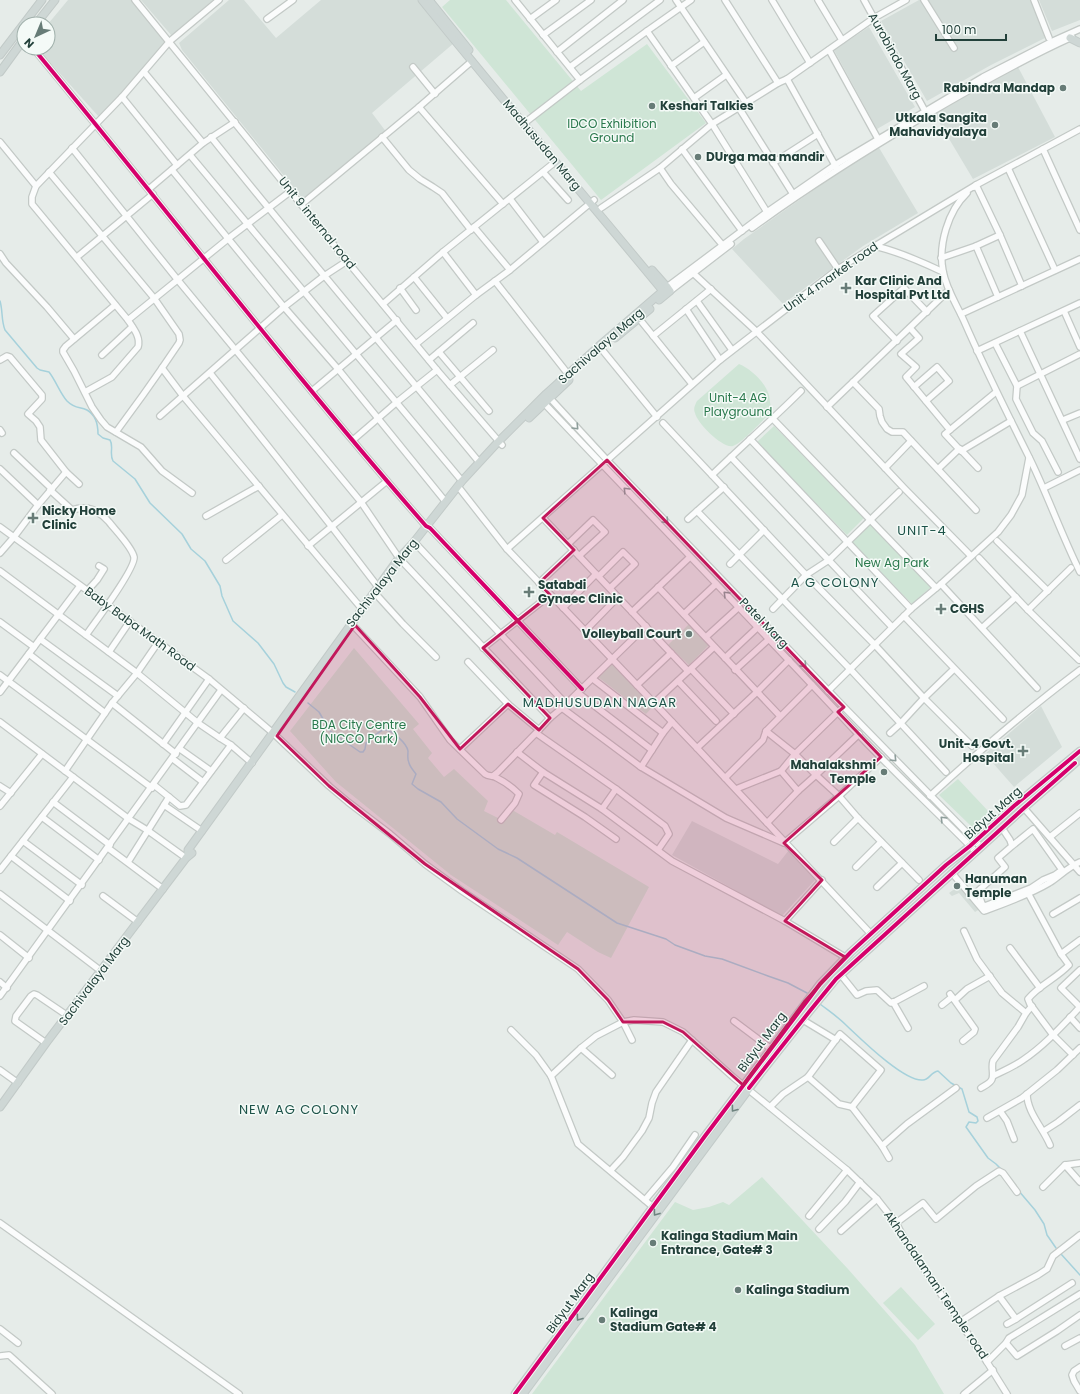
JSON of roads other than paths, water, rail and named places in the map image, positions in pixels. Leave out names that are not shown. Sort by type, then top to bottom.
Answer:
[{"type":"main road","points":[[30,16],[42,0]]},
{"type":"main road","points":[[42,16],[55,0]]},
{"type":"main road","name":"Madhusudan Marg","points":[[422,0],[555,162],[592,201],[601,208],[667,291]]},
{"type":"main road","name":"Madhusudan Marg","points":[[429,0],[558,161],[667,291]]},
{"type":"main road","points":[[0,55],[16,33]]},
{"type":"main road","points":[[1070,38],[1080,43]]},
{"type":"main road","points":[[0,72],[16,49]]},
{"type":"main road","name":"Sachivalaya Marg","points":[[545,399],[568,374],[667,291]]},
{"type":"main road","name":"Sachivalaya Marg","points":[[401,559],[416,545],[445,501],[462,481],[545,399],[601,347]]},
{"type":"main road","name":"Sachivalaya Marg","points":[[353,624],[362,609],[414,542],[500,443]]},
{"type":"main road","name":"Sachivalaya Marg","points":[[0,1107],[187,856],[192,853],[376,591]]},
{"type":"main road","name":"Sachivalaya Marg","points":[[187,856],[188,850],[252,763],[275,735]]},
{"type":"main road","name":"Bidyut Marg","points":[[515,1394],[653,1207],[746,1087],[803,1020],[808,1012],[841,975],[952,873],[1014,806],[1080,751]]},
{"type":"main road","name":"Bidyut Marg","points":[[524,1394],[746,1087],[770,1048],[820,984],[871,934],[946,865],[1002,828],[1080,759]]},
{"type":"street","name":"Unit 9 internal road","points":[[135,0],[292,191],[347,261],[437,370],[500,443]]},
{"type":"street","points":[[85,392],[112,377],[138,347],[138,340],[128,320],[32,204],[32,197],[36,186],[122,97],[170,41],[219,0]]},
{"type":"street","points":[[267,19],[293,0]]},
{"type":"street","points":[[515,0],[580,80]]},
{"type":"street","points":[[530,19],[556,0]]},
{"type":"street","points":[[543,35],[592,0]]},
{"type":"street","points":[[558,52],[623,0]]},
{"type":"street","points":[[570,67],[660,0]]},
{"type":"street","points":[[676,0],[746,103]]},
{"type":"street","points":[[527,121],[580,80],[691,0]]},
{"type":"street","points":[[725,0],[778,83]]},
{"type":"street","points":[[772,0],[810,63]]},
{"type":"street","points":[[818,0],[842,40]]},
{"type":"street","name":"Aurobindo Marg","points":[[864,0],[925,111]]},
{"type":"street","points":[[601,208],[660,168],[712,124],[778,83],[787,79],[874,18],[906,0]]},
{"type":"street","points":[[924,0],[954,48]]},
{"type":"street","points":[[1034,0],[1049,38]]},
{"type":"street","name":"Sachivalaya Marg","points":[[667,291],[693,273],[742,231],[767,212],[878,139],[988,75],[1051,42],[1080,29]]},
{"type":"street","points":[[647,31],[712,124],[767,212]]},
{"type":"street","name":"Sachivalaya Marg","points":[[667,291],[724,246],[836,167],[986,80],[1080,34]]},
{"type":"street","points":[[672,66],[704,42]]},
{"type":"street","points":[[829,50],[878,139]]},
{"type":"street","points":[[40,56],[154,194],[260,329],[387,481],[580,691],[652,750]]},
{"type":"street","points":[[302,204],[435,94],[472,61]]},
{"type":"street","points":[[413,67],[435,94]]},
{"type":"street","points":[[144,72],[203,144]]},
{"type":"street","points":[[694,98],[726,75]]},
{"type":"street","points":[[787,79],[836,167]]},
{"type":"street","points":[[122,97],[177,165]]},
{"type":"street","points":[[419,107],[503,204]]},
{"type":"street","points":[[739,108],[793,194]]},
{"type":"street","points":[[149,189],[203,144],[235,122]]},
{"type":"street","name":"Unit 4 market road","points":[[507,549],[720,360],[838,269],[976,185],[1080,129]]},
{"type":"street","points":[[773,163],[818,134]]},
{"type":"street","points":[[382,137],[409,170],[442,194],[510,270]]},
{"type":"street","points":[[211,138],[324,276],[480,462]]},
{"type":"street","points":[[0,142],[36,186]]},
{"type":"street","points":[[72,148],[361,502],[401,559],[550,718]]},
{"type":"street","points":[[682,149],[742,231]]},
{"type":"street","points":[[1043,149],[1080,230]]},
{"type":"street","points":[[190,155],[462,481]]},
{"type":"street","points":[[383,304],[443,252],[555,162]]},
{"type":"street","points":[[660,168],[671,184],[724,246]]},
{"type":"street","points":[[1008,168],[1055,270]]},
{"type":"street","points":[[172,170],[284,307],[338,369],[445,501]]},
{"type":"street","points":[[49,172],[154,298],[180,337],[179,343],[143,396],[116,432]]},
{"type":"street","points":[[543,172],[568,200]]},
{"type":"street","points":[[1022,286],[976,185],[955,207],[946,232],[941,258],[943,272],[949,290],[996,392],[1044,488],[1080,572]]},
{"type":"street","points":[[128,320],[229,238],[292,191]]},
{"type":"street","points":[[77,257],[154,194]]},
{"type":"street","points":[[510,199],[543,242]]},
{"type":"street","points":[[416,344],[476,295],[510,270],[592,201]]},
{"type":"street","points":[[941,258],[976,246],[1000,235]]},
{"type":"street","points":[[819,241],[838,269]]},
{"type":"street","points":[[875,246],[898,252],[943,272]]},
{"type":"street","points":[[976,246],[998,297]]},
{"type":"street","points":[[443,252],[476,295]]},
{"type":"street","points":[[0,254],[6,263],[47,307],[74,339]]},
{"type":"street","points":[[961,314],[1080,259]]},
{"type":"street","points":[[160,416],[237,350],[284,307],[324,276],[347,261]]},
{"type":"street","points":[[693,273],[756,331],[885,468],[971,556]]},
{"type":"street","points":[[414,277],[447,318]]},
{"type":"street","points":[[495,281],[568,374]]},
{"type":"street","points":[[400,288],[416,310]]},
{"type":"street","points":[[897,341],[873,316],[904,288],[927,312]]},
{"type":"street","points":[[653,336],[711,289]]},
{"type":"street","points":[[827,407],[949,290]]},
{"type":"street","points":[[697,301],[732,350]]},
{"type":"street","points":[[977,351],[1080,303]]},
{"type":"street","points":[[115,305],[64,348],[64,352],[98,416],[107,426],[141,447],[162,471],[192,493]]},
{"type":"street","points":[[686,309],[720,360]]},
{"type":"street","points":[[1064,311],[1080,347]]},
{"type":"street","points":[[637,316],[692,384]]},
{"type":"street","points":[[312,391],[397,320]]},
{"type":"street","points":[[429,360],[473,323]]},
{"type":"street","points":[[102,355],[132,327]]},
{"type":"street","points":[[910,328],[919,338],[901,354],[916,367],[906,378],[950,430]]},
{"type":"street","points":[[1020,331],[1080,459]]},
{"type":"street","points":[[995,343],[1017,386],[1016,398],[1033,433],[1042,441],[1058,472]]},
{"type":"street","points":[[601,347],[657,417]]},
{"type":"street","points":[[450,385],[461,378],[493,350]]},
{"type":"street","points":[[439,352],[489,411]]},
{"type":"street","points":[[1017,386],[1080,354]]},
{"type":"street","points":[[0,360],[7,356],[11,357],[42,395],[42,399],[28,414],[40,427],[41,440],[66,472],[79,484]]},
{"type":"street","points":[[914,387],[937,367],[949,381],[926,401]]},
{"type":"street","points":[[162,368],[183,396],[362,609]]},
{"type":"street","points":[[353,440],[437,370]]},
{"type":"street","points":[[210,373],[332,527],[376,591],[403,624],[436,657]]},
{"type":"street","points":[[853,382],[879,409],[884,426],[892,432],[903,432],[976,510]]},
{"type":"street","points":[[712,474],[773,419],[801,391]]},
{"type":"street","points":[[978,468],[945,434],[996,392]]},
{"type":"street","name":"Patel Marg","points":[[545,399],[607,460],[930,796],[975,847]]},
{"type":"street","name":"Patel Marg","points":[[545,399],[602,465],[881,757],[975,847]]},
{"type":"street","points":[[1063,420],[1080,413]]},
{"type":"street","points":[[773,419],[870,520],[983,627],[1037,688]]},
{"type":"street","points":[[938,469],[960,450],[1011,421]]},
{"type":"street","points":[[663,423],[806,575],[972,746]]},
{"type":"street","points":[[750,439],[911,609]]},
{"type":"street","points":[[885,468],[910,441]]},
{"type":"street","points":[[14,453],[72,510],[86,507],[103,515],[121,536],[134,556],[134,562],[108,605],[86,635]]},
{"type":"street","points":[[731,457],[892,627]]},
{"type":"street","points":[[828,690],[911,609],[939,586],[998,532],[1011,515],[1022,495],[1029,457]]},
{"type":"street","points":[[0,468],[38,505]]},
{"type":"street","points":[[1044,488],[1080,470]]},
{"type":"street","points":[[0,553],[66,472]]},
{"type":"street","points":[[308,546],[387,481]]},
{"type":"street","points":[[206,516],[259,486]]},
{"type":"street","points":[[688,519],[724,487]]},
{"type":"street","points":[[460,489],[507,549],[736,789],[784,843],[822,880],[871,934]]},
{"type":"street","points":[[773,609],[806,575],[829,560],[899,492]]},
{"type":"street","points":[[697,511],[850,669],[946,772]]},
{"type":"street","points":[[226,560],[282,515]]},
{"type":"street","points":[[543,518],[671,653],[734,714]]},
{"type":"street","points":[[568,544],[593,520],[605,532],[579,556]]},
{"type":"street","name":"Baby Baba Math Road","points":[[0,527],[80,586],[159,641],[209,679],[275,735],[344,798],[426,864],[462,891],[578,969],[608,1000],[623,1022],[632,1040]]},
{"type":"street","points":[[730,564],[764,530]]},
{"type":"street","points":[[997,541],[1048,591]]},
{"type":"street","points":[[416,545],[564,706],[641,767],[726,818],[784,843]]},
{"type":"street","points":[[539,583],[574,550]]},
{"type":"street","points":[[562,608],[624,552],[635,564],[610,588]]},
{"type":"street","points":[[632,612],[690,557]]},
{"type":"street","points":[[979,558],[1028,610],[1080,660]]},
{"type":"street","points":[[87,591],[104,569],[99,566]]},
{"type":"street","points":[[1028,610],[1072,568]]},
{"type":"street","points":[[0,571],[137,673],[198,723],[230,745],[252,763]]},
{"type":"street","points":[[684,614],[716,584]]},
{"type":"street","points":[[0,692],[80,586]]},
{"type":"street","points":[[658,587],[780,716]]},
{"type":"street","points":[[483,648],[550,595]]},
{"type":"street","points":[[585,631],[618,597]]},
{"type":"street","points":[[983,627],[1016,597]]},
{"type":"street","points":[[706,637],[739,607]]},
{"type":"street","points":[[904,616],[1003,719]]},
{"type":"street","points":[[108,652],[130,621]]},
{"type":"street","points":[[0,622],[34,647]]},
{"type":"street","points":[[353,624],[420,697],[450,740],[487,776],[499,778],[519,794],[515,803],[501,820]]},
{"type":"street","points":[[493,776],[550,718],[593,679],[646,626]]},
{"type":"street","points":[[725,658],[758,627]]},
{"type":"street","points":[[40,639],[118,696]]},
{"type":"street","points":[[735,670],[769,639]]},
{"type":"street","points":[[65,771],[112,703],[137,673],[159,641]]},
{"type":"street","points":[[654,703],[714,647]]},
{"type":"street","points":[[637,685],[671,653]]},
{"type":"street","points":[[29,654],[105,713]]},
{"type":"street","points":[[697,748],[789,660]]},
{"type":"street","points":[[468,662],[508,704],[538,731],[667,829],[668,834],[658,850]]},
{"type":"street","points":[[890,734],[954,668]]},
{"type":"street","points":[[930,796],[1045,696],[1080,670]]},
{"type":"street","points":[[0,676],[180,806],[186,806],[230,745]]},
{"type":"street","points":[[163,744],[209,679]]},
{"type":"street","points":[[593,679],[663,733]]},
{"type":"street","points":[[678,680],[716,721]]},
{"type":"street","points":[[725,778],[763,740],[766,731],[780,716],[812,685]]},
{"type":"street","points":[[0,996],[48,932],[222,690]]},
{"type":"street","points":[[112,703],[163,744],[203,782]]},
{"type":"street","points":[[460,749],[508,704]]},
{"type":"street","points":[[736,789],[780,772],[795,754],[844,707]]},
{"type":"street","points":[[220,738],[244,708]]},
{"type":"street","points":[[0,722],[129,819],[187,856]]},
{"type":"street","points":[[641,767],[672,722]]},
{"type":"street","points":[[766,731],[795,754],[839,796],[858,818],[919,880]]},
{"type":"street","points":[[767,823],[798,791],[859,734]]},
{"type":"street","points":[[180,749],[211,772]]},
{"type":"street","points":[[517,752],[543,772],[602,809],[672,861],[785,921],[846,958]]},
{"type":"street","points":[[0,806],[42,754]]},
{"type":"street","points":[[784,843],[839,796],[881,757]]},
{"type":"street","points":[[543,772],[534,785],[585,817],[616,839]]},
{"type":"street","points":[[780,772],[798,791]]},
{"type":"street","points":[[0,870],[73,777]]},
{"type":"street","points":[[0,786],[11,793]]},
{"type":"street","points":[[602,809],[616,789]]},
{"type":"street","points":[[128,862],[169,797]]},
{"type":"street","points":[[53,802],[163,889]]},
{"type":"street","points":[[164,805],[202,831]]},
{"type":"street","points":[[1024,808],[1050,837],[1077,863],[1080,872]]},
{"type":"street","points":[[1050,837],[1080,813]]},
{"type":"street","points":[[42,817],[99,860]]},
{"type":"street","points":[[834,842],[858,818]]},
{"type":"street","points":[[1002,828],[1012,846]]},
{"type":"street","points":[[1033,829],[1062,870],[1055,876],[1043,880],[1031,888],[985,906],[982,904],[978,891],[1005,867],[998,858],[1012,846],[1033,829]]},
{"type":"street","points":[[23,841],[82,885]]},
{"type":"street","points":[[856,867],[881,842]]},
{"type":"street","points":[[11,856],[70,901]]},
{"type":"street","points":[[877,887],[902,863]]},
{"type":"street","points":[[952,873],[984,911],[1028,894],[1049,883],[1077,863]]},
{"type":"street","points":[[785,921],[822,880]]},
{"type":"street","points":[[0,894],[101,971]]},
{"type":"street","points":[[1028,894],[1061,954],[1069,965],[1063,972],[1040,988],[1028,999],[1052,1035],[1073,1055]]},
{"type":"street","points":[[102,896],[138,922]]},
{"type":"street","points":[[1054,914],[1080,898]]},
{"type":"street","points":[[964,931],[977,959],[1002,993],[1026,1012]]},
{"type":"street","points":[[0,935],[29,958]]},
{"type":"street","points":[[1061,954],[1080,940]]},
{"type":"street","points":[[1010,948],[1040,988]]},
{"type":"street","points":[[992,1076],[1024,1060],[1080,1007],[1061,988],[1080,970]]},
{"type":"street","points":[[841,975],[857,995],[866,991],[877,990],[890,1002],[893,1002],[908,1028]]},
{"type":"street","points":[[942,1005],[952,997],[990,976]]},
{"type":"street","points":[[0,982],[7,988]]},
{"type":"street","points":[[893,1002],[924,986]]},
{"type":"street","points":[[46,1044],[15,1021],[16,1016],[31,996],[34,994],[37,995],[68,1016]]},
{"type":"street","points":[[952,997],[975,1029],[974,1032],[963,1041]]},
{"type":"street","points":[[981,1088],[992,1080],[991,1067],[993,1061],[1018,1027],[1026,1012],[1032,1006]]},
{"type":"street","points":[[1070,1017],[1080,1028]]},
{"type":"street","name":"Akhandalamani Temple road","points":[[623,1022],[634,1020],[663,1022],[683,1032],[746,1087],[860,1182],[877,1199],[896,1223],[909,1247],[993,1370],[1007,1394]]},
{"type":"street","points":[[803,1020],[836,1040]]},
{"type":"street","points":[[734,1021],[770,1048]]},
{"type":"street","points":[[551,1076],[596,1036],[623,1022]]},
{"type":"street","points":[[511,1030],[536,1055],[551,1076],[578,1144],[611,1170],[653,1207]]},
{"type":"street","points":[[770,1107],[783,1094],[808,1077],[840,1034],[881,1070],[852,1107]]},
{"type":"street","points":[[611,1170],[623,1157],[642,1131],[648,1118],[656,1092],[692,1040]]},
{"type":"street","points":[[581,1048],[612,1075]]},
{"type":"street","points":[[987,1118],[1027,1094],[1057,1070],[1080,1048]]},
{"type":"street","points":[[1,1072],[18,1083]]},
{"type":"street","points":[[808,1077],[839,1104],[852,1107],[882,1146],[889,1158]]},
{"type":"street","points":[[882,1146],[906,1124],[956,1088]]},
{"type":"street","points":[[1027,1094],[1030,1109],[1044,1131],[1050,1144]]},
{"type":"street","points":[[1044,1131],[1080,1105]]},
{"type":"street","points":[[1000,1110],[1014,1139]]},
{"type":"street","points":[[645,1200],[673,1167],[695,1135]]},
{"type":"street","points":[[1043,1187],[1065,1165],[1080,1163]]},
{"type":"street","points":[[1065,1165],[1080,1182]]},
{"type":"street","points":[[808,1216],[847,1170]]},
{"type":"street","points":[[896,1223],[923,1203],[936,1219],[970,1191],[999,1171],[1004,1173],[1017,1192]]},
{"type":"street","points":[[819,1229],[845,1202],[860,1182]]},
{"type":"street","points":[[841,1231],[877,1199]]},
{"type":"street","points":[[0,1224],[239,1394]]},
{"type":"street","points":[[960,1322],[1000,1296],[1047,1269],[1053,1256],[1080,1236]]},
{"type":"street","points":[[1007,1324],[1072,1283]]},
{"type":"street","points":[[987,1362],[1009,1338],[1080,1294]]},
{"type":"street","points":[[1000,1296],[1016,1319]]},
{"type":"street","points":[[1006,1343],[1017,1356],[1080,1315]]},
{"type":"street","points":[[0,1329],[18,1343]]},
{"type":"street","points":[[1065,1346],[1080,1338]]},
{"type":"street","points":[[0,1356],[4,1354],[9,1355],[48,1393]]},
{"type":"street","points":[[1080,1367],[1072,1373],[1072,1377],[1080,1391]]},
{"type":"street","points":[[964,1394],[993,1370]]},
{"type":"waterway","points":[[0,301],[5,330],[37,368],[49,372],[67,401],[73,406],[87,410],[93,415],[97,424],[98,434],[111,442],[111,456],[113,461],[135,479],[150,503],[182,534],[191,549],[205,561],[220,586],[222,596],[233,621],[258,643],[274,664],[286,687],[295,692]]},
{"type":"waterway","points":[[308,703],[319,712],[330,731],[360,752],[363,752],[366,743],[376,734],[383,730],[390,731],[402,741],[407,748],[408,762],[416,774],[412,784],[441,802],[457,819],[498,849],[517,858],[617,923],[666,939],[675,945],[705,956],[722,959],[788,983],[807,993]]},
{"type":"waterway","points":[[820,1004],[840,1019],[872,1049],[905,1074],[915,1079],[925,1080],[938,1071],[951,1083],[962,1089],[969,1112],[977,1117],[978,1121],[976,1123],[969,1122],[966,1127],[988,1158],[1002,1170]]},
{"type":"waterway","points":[[1018,1190],[1035,1210],[1044,1224],[1047,1235],[1056,1248]]},
{"type":"waterway","points":[[1061,1254],[1080,1275]]},
{"type":"place","name":"Rabindra Mandap","points":[[1063,88]]},
{"type":"place","name":"Keshari Talkies","points":[[652,106]]},
{"type":"place","name":"Utkala Sangita Mahavidyalaya","points":[[995,125]]},
{"type":"place","name":"DUrga maa mandir","points":[[698,157]]},
{"type":"place","name":"Kar Clinic And Hospital Pvt Ltd","points":[[846,288]]},
{"type":"place","name":"Nicky Home Clinic","points":[[33,518]]},
{"type":"place","name":"Satabdi Gynaec Clinic","points":[[529,592]]},
{"type":"place","name":"CGHS","points":[[941,609]]},
{"type":"place","name":"Volleyball Court","points":[[689,634]]},
{"type":"place","name":"Unit-4 Govt. Hospital","points":[[1023,751]]},
{"type":"place","name":"Mahalakshmi Temple","points":[[884,772]]},
{"type":"place","name":"Hanuman Temple","points":[[957,886]]},
{"type":"place","name":"Kalinga Stadium Main Entrance, Gate# 3","points":[[653,1243]]},
{"type":"place","name":"Kalinga Stadium","points":[[738,1290]]},
{"type":"place","name":"Kalinga Stadium Gate# 4","points":[[602,1320]]},
{"type":"district","name":"UNIT-4","points":[[922,530]]},
{"type":"district","name":"A G COLONY","points":[[835,582]]},
{"type":"district","name":"MADHUSUDAN NAGAR","points":[[600,702]]},
{"type":"district","name":"NEW AG COLONY","points":[[299,1109]]},
{"type":"park label","name":"IDCO Exhibition Ground","points":[[612,131]]},
{"type":"park label","name":"Unit-4 AG Playground","points":[[738,405]]},
{"type":"park label","name":"New Ag Park","points":[[892,563]]},
{"type":"park label","name":"BDA City Centre (NICCO Park)","points":[[359,732]]}]
